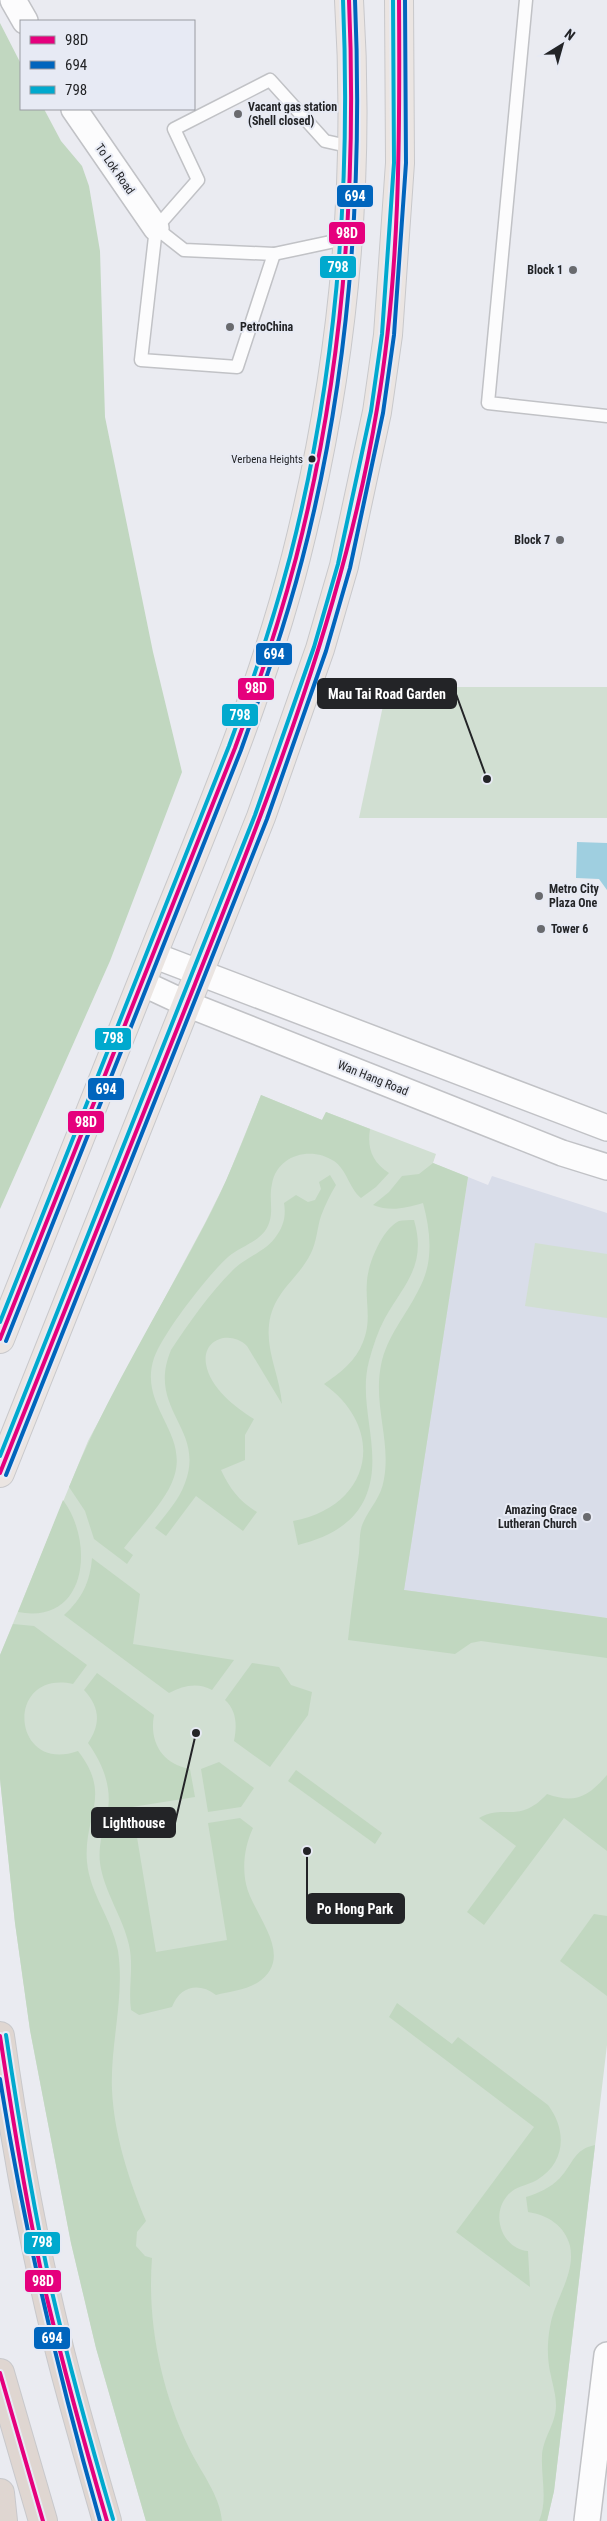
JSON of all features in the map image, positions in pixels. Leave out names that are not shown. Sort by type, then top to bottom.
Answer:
[{"type":"highway","points":[[0,2036],[14,2132],[53,2318],[106,2521]]},
{"type":"highway","points":[[0,2373],[43,2521]]},
{"type":"highway","points":[[0,2493],[3,2521]]},
{"type":"main road","points":[[0,1339],[239,738],[282,609],[296,557],[335,368],[350,238],[352,147],[349,0]]},
{"type":"main road","points":[[0,1473],[261,817],[314,666],[344,566],[377,412],[388,335],[395,257],[400,163],[399,0]]},
{"type":"street","points":[[13,0],[24,20]]},
{"type":"street","name":"To Lok Road","points":[[75,110],[156,228]]},
{"type":"street","points":[[153,955],[200,971],[574,1117],[607,1128]]},
{"type":"street","name":"Wan Hang Road","points":[[142,983],[187,1004],[562,1153],[607,1167]]},
{"type":"street","points":[[587,2521],[607,2356]]},
{"type":"lane","points":[[526,0],[488,403],[607,416]]},
{"type":"lane","points":[[274,254],[237,367],[141,360],[156,228],[198,180],[174,129],[270,80],[325,141],[352,147]]},
{"type":"lane","points":[[156,228],[184,250],[274,254],[350,238]]},
{"type":"shaded area","points":[[492,1176],[607,1213],[607,1618],[403,1591],[468,1177],[488,1185]]},
{"type":"green space","points":[[0,23],[20,62],[20,110],[45,110],[61,141],[82,166],[89,186],[100,251],[105,417],[153,652],[182,772],[110,961],[0,1209]]},
{"type":"green space","points":[[387,687],[607,687],[607,818],[359,818]]},
{"type":"green space","points":[[261,1095],[322,1120],[326,1112],[436,1154],[433,1163],[468,1177],[404,1590],[607,1618],[607,2045],[554,2491],[547,2521],[146,2521],[96,2348],[71,2243],[30,2030],[15,1923],[0,1779],[0,1655],[88,1441],[226,1181]]},
{"type":"green space","points":[[261,1095],[322,1120],[326,1112],[370,1129],[369,1142],[372,1154],[378,1164],[389,1173],[376,1187],[361,1198],[342,1169],[325,1156],[306,1154],[288,1160],[275,1174],[271,1190],[271,1214],[265,1231],[257,1239],[232,1254],[219,1265],[176,1320],[154,1358],[151,1375],[152,1391],[175,1446],[177,1461],[174,1477],[159,1504],[124,1548],[133,1555],[127,1564],[94,1539],[85,1511],[69,1487],[116,1387],[213,1208]]},
{"type":"green space","points":[[433,1163],[468,1177],[404,1590],[607,1618],[607,1658],[481,1641],[471,1643],[455,1654],[348,1640],[361,1530],[383,1486],[386,1465],[379,1394],[381,1365],[387,1345],[423,1280],[427,1270],[430,1248],[428,1225],[423,1203],[392,1209],[373,1205],[389,1192],[402,1176],[419,1174]]},
{"type":"green space","points":[[330,1175],[336,1185],[321,1216],[313,1248],[306,1262],[275,1303],[271,1313],[269,1345],[282,1404],[247,1346],[240,1341],[233,1338],[219,1339],[208,1348],[206,1355],[208,1373],[218,1389],[239,1409],[254,1419],[245,1435],[245,1460],[221,1470],[236,1494],[257,1512],[243,1531],[196,1496],[166,1536],[155,1528],[179,1495],[185,1483],[189,1464],[188,1447],[170,1404],[166,1388],[165,1371],[171,1350],[226,1277],[240,1264],[273,1241],[283,1224],[285,1216],[284,1203],[296,1195],[308,1202],[315,1200],[321,1189],[319,1182]]},
{"type":"green space","points":[[414,1220],[418,1249],[416,1262],[412,1273],[382,1323],[369,1361],[366,1378],[372,1463],[371,1479],[366,1496],[354,1515],[338,1529],[298,1545],[293,1521],[319,1513],[340,1500],[354,1484],[362,1464],[363,1444],[357,1423],[344,1403],[324,1384],[352,1361],[363,1342],[368,1319],[368,1274],[377,1248],[393,1225],[399,1221]]},
{"type":"green space","points":[[535,1243],[607,1254],[607,1318],[525,1306]]},
{"type":"green space","points":[[63,1500],[73,1518],[79,1537],[81,1558],[78,1577],[71,1594],[59,1606],[41,1613],[18,1612]]},
{"type":"green space","points":[[92,1558],[140,1594],[133,1644],[234,1660],[212,1690],[201,1686],[190,1686],[169,1693],[64,1615],[76,1603],[84,1590]]},
{"type":"green space","points":[[13,1624],[34,1626],[87,1665],[73,1684],[51,1684],[35,1692],[27,1705],[24,1721],[29,1736],[39,1749],[56,1754],[78,1751],[94,1781],[94,1806],[87,1846],[87,1862],[92,1885],[111,1928],[118,1951],[120,1986],[113,2055],[113,2107],[123,2157],[146,2221],[137,2232],[136,2246],[145,2256],[152,2258],[151,2282],[154,2331],[158,2356],[171,2403],[189,2448],[218,2502],[222,2521],[146,2521],[96,2348],[71,2243],[30,2030],[15,1923],[0,1779],[0,1655]]},
{"type":"green space","points":[[252,1663],[279,1667],[291,1685],[312,1692],[308,1715],[270,1767],[234,1741],[236,1730],[234,1714],[225,1700]]},
{"type":"green space","points":[[97,1673],[154,1715],[154,1734],[160,1750],[172,1762],[190,1769],[195,1797],[132,1807],[156,1952],[227,1940],[208,1823],[240,1818],[253,1828],[245,1855],[244,1870],[246,1884],[273,1948],[273,1961],[269,1973],[257,1983],[216,1995],[203,1988],[191,1988],[180,1994],[172,2007],[139,2015],[131,2010],[131,1961],[129,1945],[123,1924],[105,1884],[100,1863],[100,1845],[109,1805],[109,1795],[102,1768],[88,1743],[95,1729],[97,1716],[93,1703],[84,1690]]},
{"type":"green space","points":[[219,1762],[254,1788],[241,1807],[208,1812],[201,1769]]},
{"type":"green space","points":[[296,1770],[382,1833],[375,1844],[288,1781]]},
{"type":"green space","points":[[607,1775],[607,1851],[564,1818],[484,1925],[467,1912],[516,1846],[479,1818],[497,1812],[528,1809],[547,1794],[566,1798],[580,1796],[594,1789]]},
{"type":"green space","points":[[594,1914],[607,1916],[607,1996],[560,1961]]},
{"type":"green space","points":[[397,2003],[452,2044],[458,2037],[548,2105],[554,2115],[561,2135],[558,2155],[554,2165],[537,2180],[510,2193],[502,2204],[500,2213],[500,2222],[506,2238],[519,2249],[528,2251],[530,2287],[456,2232],[534,2127],[389,2017]]},
{"type":"green space","points":[[595,2145],[554,2491],[547,2521],[539,2521],[544,2497],[543,2450],[554,2419],[556,2406],[548,2358],[549,2333],[552,2317],[570,2267],[571,2256],[568,2239],[560,2227],[549,2219],[528,2212],[526,2197],[552,2185],[560,2178],[582,2150]]},
{"type":"water","points":[[577,842],[607,843],[607,890],[599,879],[576,878]]},
{"type":"transit line","name":"798","points":[[0,1322],[229,746],[262,652],[290,557],[306,489],[319,420],[330,350],[337,281],[345,141],[343,0]]},
{"type":"transit line","name":"98D","points":[[0,1339],[235,748],[268,654],[296,558],[325,420],[336,351],[343,281],[351,141],[349,0]]},
{"type":"transit line","name":"694","points":[[6,1341],[241,750],[281,632],[302,560],[332,422],[349,282],[357,142],[355,0]]},
{"type":"transit line","name":"798","points":[[0,1456],[255,815],[314,647],[338,564],[371,411],[382,334],[394,163],[393,0]]},
{"type":"transit line","name":"98D","points":[[0,1473],[250,843],[301,701],[345,557],[363,483],[377,409],[390,307],[399,154],[399,0]]},
{"type":"transit line","name":"694","points":[[6,1475],[267,819],[326,651],[350,568],[383,413],[394,335],[406,163],[405,0]]},
{"type":"transit line","name":"798","points":[[6,2035],[27,2164],[52,2292],[81,2406],[113,2519]]},
{"type":"transit line","name":"98D","points":[[0,2036],[21,2165],[46,2294],[75,2408],[107,2521]]},
{"type":"transit line","name":"694","points":[[0,2079],[9,2135],[43,2302],[100,2521]]},
{"type":"transit line","name":"98D","points":[[0,2373],[43,2521]]},
{"type":"place","name":"Vacant gas station (Shell closed)","points":[[238,114]]},
{"type":"place","name":"Block 1","points":[[573,270]]},
{"type":"place","name":"PetroChina","points":[[230,327]]},
{"type":"place","name":"Verbena Heights","points":[[312,459]]},
{"type":"place","name":"Block 7","points":[[560,540]]},
{"type":"place","name":"Mau Tai Road Garden","points":[[487,779]]},
{"type":"place","name":"Metro City Plaza One","points":[[539,896]]},
{"type":"place","name":"Tower 6","points":[[541,929]]},
{"type":"place","name":"Amazing Grace Lutheran Church","points":[[587,1517]]},
{"type":"place","name":"Lighthouse","points":[[196,1733]]},
{"type":"place","name":"Po Hong Park","points":[[307,1851]]}]
